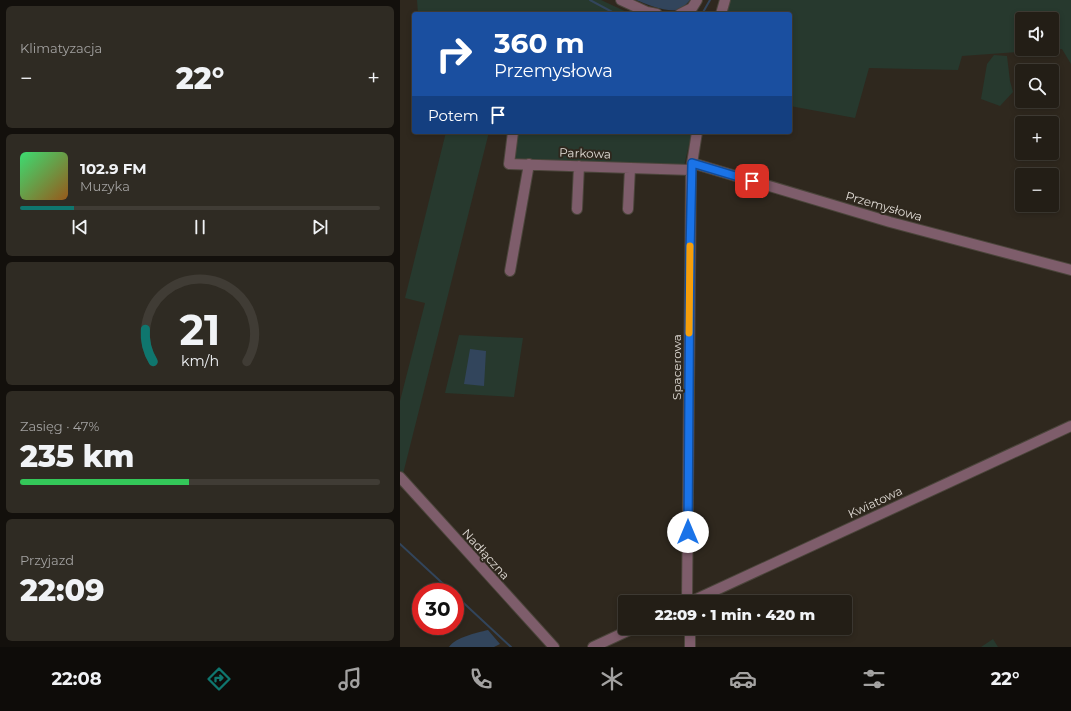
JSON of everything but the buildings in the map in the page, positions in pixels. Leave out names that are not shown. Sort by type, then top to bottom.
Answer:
[{"type":"street","points":[[620,0],[647,12]]},
{"type":"street","points":[[684,12],[692,8],[697,0]]},
{"type":"street","points":[[722,12],[725,0]]},
{"type":"street","name":"Parkowa","points":[[513,134],[509,164],[630,168],[691,166]]},
{"type":"street","name":"Spacerowa","points":[[687,595],[691,166],[697,134]]},
{"type":"street","points":[[510,271],[529,164]]},
{"type":"street","points":[[577,209],[579,166]]},
{"type":"street","name":"Przemysłowa","points":[[691,166],[890,222],[1071,270]]},
{"type":"street","points":[[628,209],[630,168]]},
{"type":"street","name":"Kwiatowa","points":[[705,595],[1071,426]]},
{"type":"street","name":"Nadłączna","points":[[400,478],[554,647]]},
{"type":"street","points":[[593,647],[619,635]]},
{"type":"street","points":[[690,635],[690,647]]},
{"type":"green space","points":[[417,0],[601,0],[627,12],[418,12]]},
{"type":"green space","points":[[729,0],[1071,0],[1071,64],[1062,49],[1059,49],[1059,12],[1015,12],[1015,52],[962,56],[958,70],[869,68],[855,118],[792,106],[792,12],[726,12]]},
{"type":"green space","points":[[994,55],[1007,56],[1013,92],[1000,106],[981,99],[987,64]]},
{"type":"green space","points":[[446,134],[488,134],[403,474],[400,472],[400,401],[425,303],[405,298]]},
{"type":"green space","points":[[516,134],[692,134],[684,166],[512,160]]},
{"type":"green space","points":[[459,335],[523,338],[514,397],[445,393]]},
{"type":"green space","points":[[993,639],[998,647],[981,647]]},
{"type":"water","points":[[636,0],[690,0],[680,9],[670,10],[658,8]]},
{"type":"water","points":[[470,349],[486,351],[484,386],[464,384]]},
{"type":"water","points":[[488,630],[500,644],[494,647],[449,647],[461,638]]},
{"type":"waterway","points":[[590,0],[612,12]]},
{"type":"waterway","points":[[703,12],[710,0]]},
{"type":"waterway","points":[[400,544],[442,583]]},
{"type":"waterway","points":[[464,603],[511,647]]},
{"type":"slow traffic","points":[[689,333],[690,246]]},
{"type":"route","points":[[688,532],[692,163],[752,181]]}]
